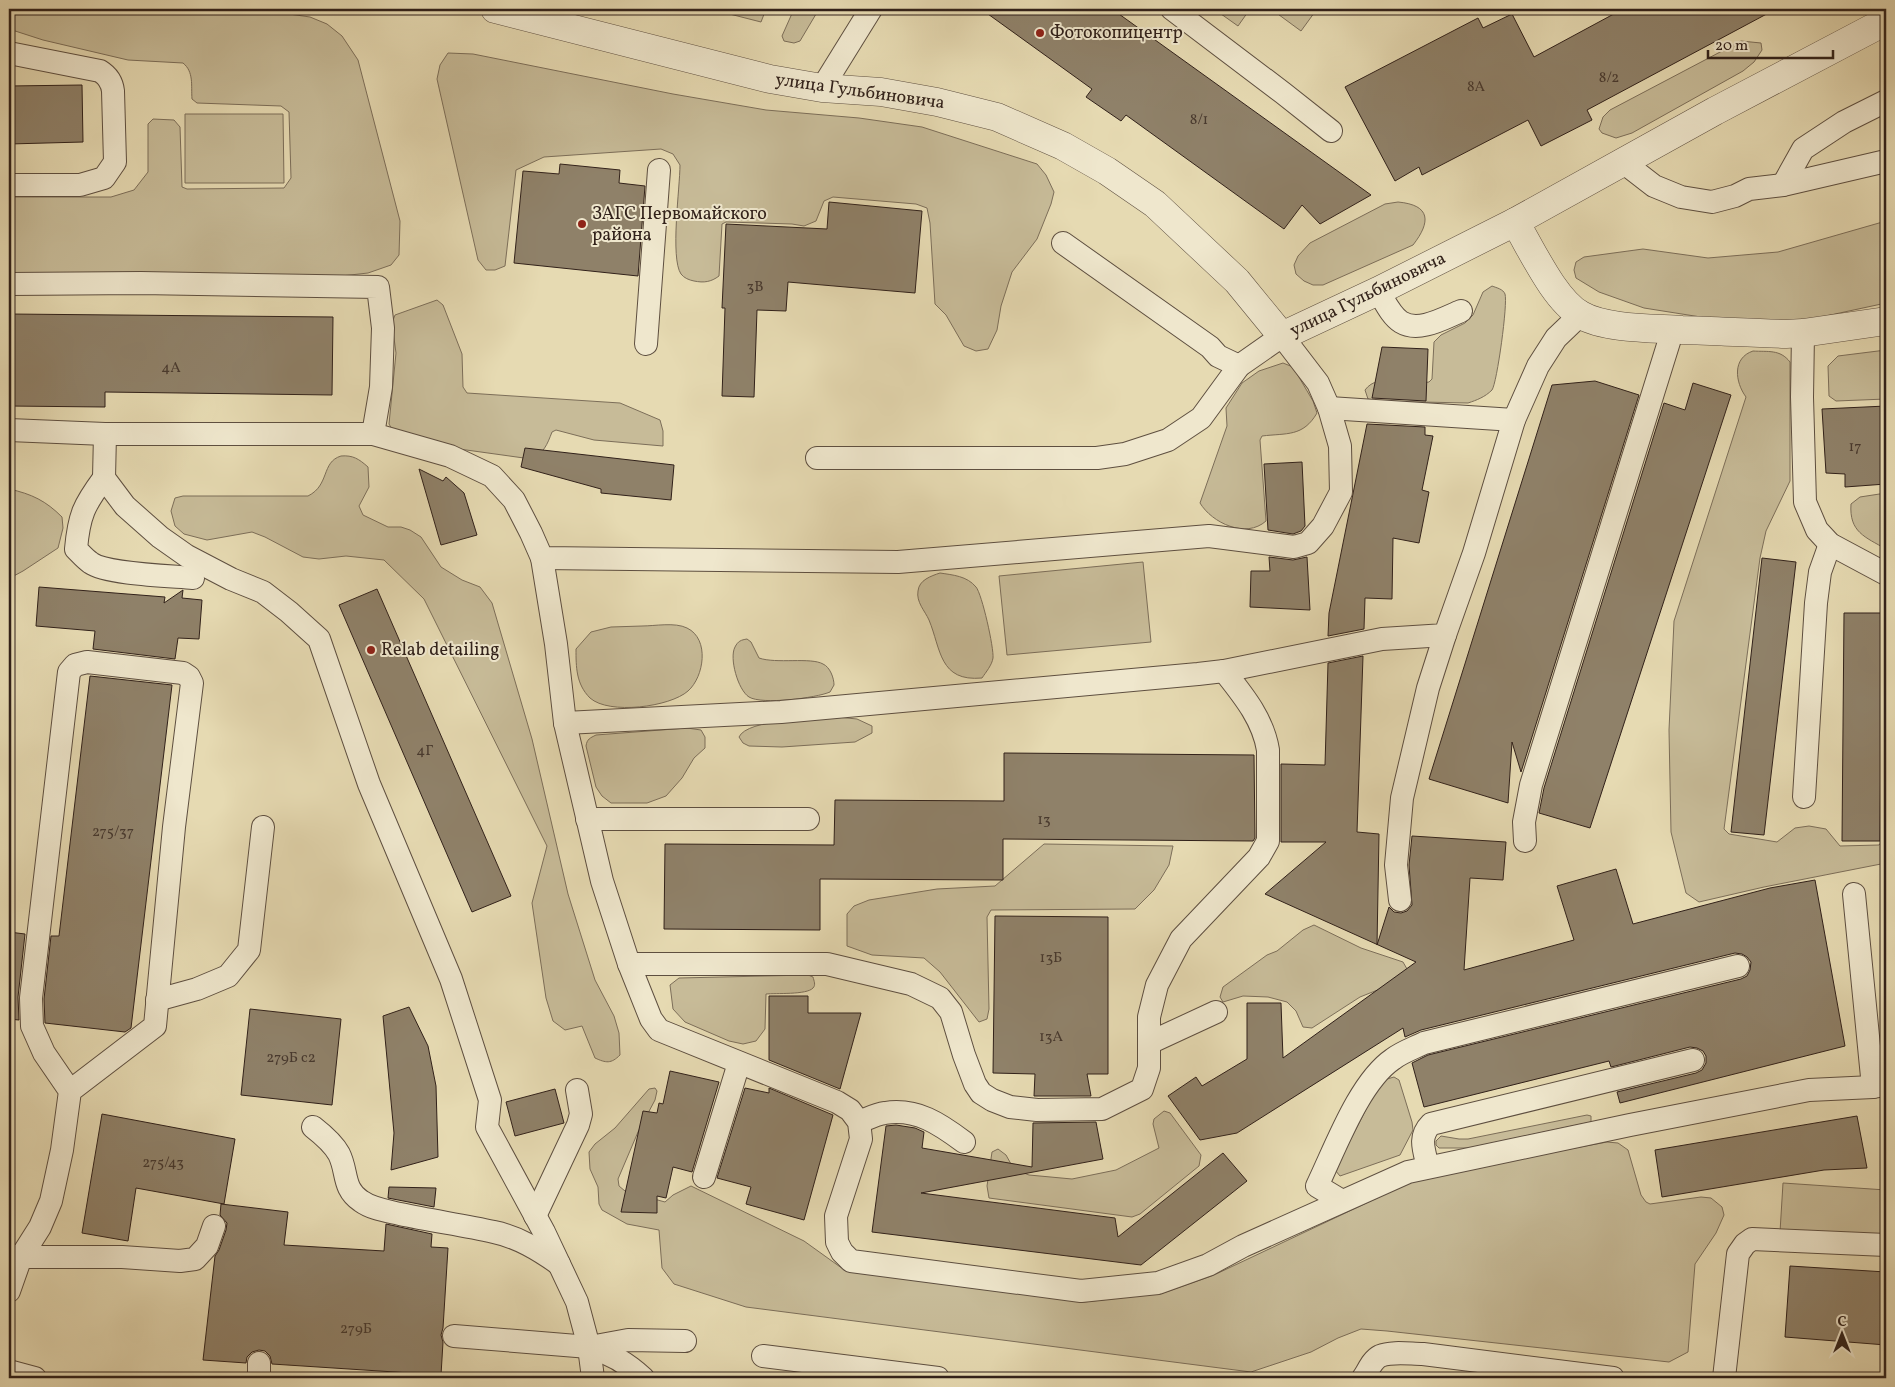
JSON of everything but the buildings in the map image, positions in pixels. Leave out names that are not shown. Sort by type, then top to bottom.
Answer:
[{"type":"street","name":"улица Гульбиновича","points":[[495,9],[770,79],[822,88],[882,92],[937,102],[997,117],[1063,146],[1107,171],[1155,204],[1237,281],[1282,336],[1378,291],[1515,222],[1623,162],[1886,22]]},
{"type":"street","points":[[1515,222],[1550,282],[1565,301],[1580,315],[1595,321],[1644,328],[1803,333],[1886,321]]},
{"type":"lane","points":[[822,88],[871,9]]},
{"type":"lane","points":[[1172,9],[1283,92],[1331,131]]},
{"type":"lane","points":[[9,53],[100,71],[107,75],[113,91],[115,162],[104,178],[80,185],[9,185]]},
{"type":"lane","points":[[1783,185],[1803,149],[1844,122],[1886,101]]},
{"type":"lane","points":[[1623,162],[1654,186],[1681,197],[1712,202],[1735,196],[1749,189],[1783,185],[1886,162]]},
{"type":"lane","points":[[646,344],[659,170]]},
{"type":"lane","points":[[1062,243],[1210,347],[1218,356],[1239,366]]},
{"type":"lane","points":[[9,284],[141,283],[378,287],[383,328],[381,387],[373,434]]},
{"type":"lane","points":[[1378,291],[1395,317],[1402,323],[1416,326],[1431,324],[1461,311]]},
{"type":"lane","points":[[1400,900],[1396,865],[1402,798],[1428,688],[1444,635],[1474,553],[1514,420],[1538,366],[1556,338],[1580,315]]},
{"type":"lane","points":[[1525,842],[1524,822],[1530,784],[1674,329]]},
{"type":"lane","points":[[1803,333],[1802,397],[1805,502],[1817,530],[1830,544],[1886,574]]},
{"type":"lane","points":[[542,558],[898,562],[1208,536],[1294,547],[1308,543],[1324,526],[1341,492],[1340,446],[1329,408],[1318,383],[1282,336],[1239,366],[1201,418],[1168,440],[1125,454],[1097,458],[817,458]]},
{"type":"lane","points":[[1329,408],[1514,420]]},
{"type":"lane","points":[[9,430],[105,434],[373,434],[450,456],[492,476],[514,500],[532,533],[542,558],[556,644],[565,724],[587,819],[602,881],[629,964],[650,1019],[659,1030],[837,1102],[850,1110],[859,1122],[861,1138],[836,1216],[837,1242],[842,1252],[851,1261],[1081,1291],[1158,1283],[1208,1265],[1243,1246],[1408,1172],[1630,1125],[1809,1090],[1880,1086],[1854,894]]},
{"type":"lane","points":[[105,434],[104,478],[91,496],[81,515],[76,549],[92,564],[105,568],[134,573],[193,578]]},
{"type":"lane","points":[[104,478],[124,506],[160,537],[187,556],[231,579],[263,592],[289,612],[319,640],[369,784],[451,979],[490,1100],[487,1128],[560,1264],[577,1302],[590,1347],[593,1378]]},
{"type":"lane","points":[[1804,797],[1816,603],[1820,572],[1830,544]]},
{"type":"lane","points":[[565,724],[781,712],[1224,671],[1382,639],[1444,635]]},
{"type":"lane","points":[[9,1291],[15,1256],[40,1227],[51,1201],[62,1150],[70,1091],[44,1053],[32,1026],[31,998],[69,672],[75,665],[87,662],[183,674],[189,677],[192,683],[174,827],[154,1026],[70,1091]]},
{"type":"lane","points":[[629,964],[827,964],[911,984],[940,998],[951,1012],[964,1055],[975,1084],[981,1093],[992,1100],[1010,1107],[1037,1110],[1102,1109],[1142,1089],[1149,1068],[1149,1017],[1157,985],[1180,939],[1259,857],[1268,842],[1268,750],[1266,735],[1243,695],[1224,671]]},
{"type":"lane","points":[[587,819],[808,819]]},
{"type":"lane","points":[[157,1000],[197,989],[228,976],[249,950],[263,827]]},
{"type":"lane","points":[[1342,1201],[1317,1186],[1363,1093],[1372,1078],[1393,1059],[1424,1043],[1738,966]]},
{"type":"lane","points":[[1149,1044],[1216,1012]]},
{"type":"lane","points":[[1428,1167],[1422,1142],[1423,1136],[1431,1124],[1440,1120],[1693,1060]]},
{"type":"lane","points":[[704,1177],[738,1063]]},
{"type":"lane","points":[[534,1216],[578,1125],[581,1114],[577,1090]]},
{"type":"lane","points":[[859,1122],[884,1113],[900,1112],[923,1116],[940,1123],[964,1142]]},
{"type":"lane","points":[[313,1127],[338,1152],[344,1166],[346,1183],[351,1192],[361,1201],[376,1209],[440,1223],[496,1232],[530,1245],[560,1264]]},
{"type":"lane","points":[[15,1256],[122,1257],[180,1261],[195,1259],[207,1246],[214,1226]]},
{"type":"lane","points":[[1724,1378],[1738,1254],[1752,1238],[1886,1245]]},
{"type":"lane","points":[[454,1336],[590,1347],[607,1352],[642,1378]]},
{"type":"lane","points":[[590,1347],[628,1340],[685,1341]]},
{"type":"lane","points":[[1363,1378],[1380,1356],[1423,1354],[1613,1378]]},
{"type":"lane","points":[[763,1356],[938,1378]]},
{"type":"lane","points":[[9,1371],[35,1378]]},
{"type":"shaded area","points":[[9,9],[254,9],[310,17],[327,24],[342,36],[358,60],[400,221],[399,255],[391,265],[368,273],[341,276],[9,276],[9,197],[111,197],[134,190],[148,172],[148,124],[153,119],[174,120],[180,127],[182,187],[187,189],[284,188],[291,178],[289,112],[281,106],[197,103],[192,99],[192,84],[189,70],[183,63],[128,60],[43,40],[9,29]]},
{"type":"shaded area","points":[[710,9],[766,9],[761,22]]},
{"type":"shaded area","points":[[794,9],[819,9],[800,41],[794,43],[784,41],[782,36]]},
{"type":"shaded area","points":[[1214,9],[1250,9],[1238,26]]},
{"type":"shaded area","points":[[1271,9],[1317,9],[1301,31]]},
{"type":"shaded area","points":[[1741,41],[1761,43],[1762,50],[1754,62],[1743,71],[1632,133],[1616,138],[1602,133],[1599,129],[1603,117],[1610,110]]},
{"type":"shaded area","points":[[448,53],[473,54],[673,94],[766,110],[859,118],[922,127],[1037,164],[1046,175],[1054,192],[1037,239],[1012,272],[1001,306],[997,330],[988,349],[976,351],[964,346],[946,315],[935,304],[930,223],[927,208],[916,204],[833,197],[824,201],[816,221],[804,226],[726,222],[722,224],[719,276],[704,282],[685,278],[678,266],[676,253],[680,165],[673,154],[661,149],[544,157],[516,170],[505,266],[495,270],[486,270],[478,260],[437,79],[440,65]]},
{"type":"shaded area","points":[[185,114],[283,114],[284,183],[185,183]]},
{"type":"shaded area","points":[[1398,202],[1417,207],[1425,216],[1423,229],[1413,245],[1323,285],[1313,285],[1304,281],[1296,274],[1294,265],[1298,256],[1310,243],[1385,204]]},
{"type":"shaded area","points":[[1886,221],[1886,303],[1798,322],[1726,321],[1644,308],[1599,292],[1576,278],[1574,270],[1576,262],[1584,257],[1643,249],[1708,258],[1778,252]]},
{"type":"shaded area","points":[[1492,286],[1503,291],[1506,300],[1499,359],[1492,390],[1481,398],[1468,403],[1375,401],[1368,399],[1365,390],[1371,384],[1378,381],[1429,382],[1432,379],[1434,342],[1441,335],[1465,323],[1473,315],[1483,292]]},
{"type":"shaded area","points":[[437,300],[443,305],[462,354],[463,387],[467,393],[620,403],[660,420],[663,431],[663,446],[594,440],[556,430],[552,432],[547,445],[542,451],[531,459],[452,448],[393,431],[389,424],[396,353],[392,323],[395,315]]},
{"type":"shaded area","points":[[1886,350],[1886,399],[1836,401],[1829,396],[1828,366],[1838,356]]},
{"type":"shaded area","points":[[1753,351],[1778,353],[1790,362],[1790,481],[1766,531],[1760,558],[1724,829],[1729,834],[1777,842],[1795,828],[1809,826],[1826,829],[1840,846],[1879,845],[1886,836],[1886,863],[1699,902],[1686,893],[1671,832],[1669,730],[1674,621],[1746,397],[1742,391],[1737,371],[1746,354]]},
{"type":"shaded area","points":[[1283,363],[1293,367],[1313,401],[1317,413],[1312,421],[1300,430],[1287,434],[1262,436],[1260,440],[1266,521],[1249,529],[1230,526],[1213,517],[1200,503],[1227,426],[1226,408],[1242,383],[1259,371]]},
{"type":"shaded area","points":[[341,456],[356,458],[368,467],[369,487],[359,506],[363,515],[388,527],[401,527],[410,530],[421,537],[441,567],[462,580],[480,587],[492,603],[532,739],[568,894],[595,980],[614,1016],[619,1033],[620,1055],[614,1060],[605,1062],[595,1058],[582,1026],[565,1030],[553,1021],[546,998],[532,903],[547,846],[424,599],[384,560],[346,556],[319,559],[303,557],[252,532],[207,540],[184,534],[175,526],[171,511],[175,498],[183,496],[308,496],[320,486],[330,463]]},
{"type":"shaded area","points":[[9,489],[25,493],[44,502],[62,517],[63,528],[58,548],[10,578]]},
{"type":"shaded area","points":[[1886,493],[1886,549],[1865,537],[1856,527],[1851,513],[1851,504],[1860,497]]},
{"type":"shaded area","points":[[1143,562],[1151,642],[1007,655],[999,576]]},
{"type":"shaded area","points":[[940,573],[955,575],[968,580],[976,587],[978,592],[987,621],[993,652],[989,668],[982,678],[968,678],[957,675],[949,669],[920,603],[918,595],[921,584],[926,579]]},
{"type":"shaded area","points":[[677,625],[687,628],[694,633],[702,649],[701,668],[698,677],[688,691],[668,701],[639,707],[611,706],[599,703],[585,693],[579,681],[576,649],[591,632],[611,627]]},
{"type":"shaded area","points":[[747,639],[751,642],[759,658],[766,660],[810,661],[825,665],[831,673],[834,682],[830,692],[777,701],[749,697],[738,681],[733,658],[736,645],[740,641]]},
{"type":"shaded area","points":[[837,717],[857,719],[872,726],[872,733],[855,742],[782,747],[749,746],[743,743],[739,737],[745,731],[755,726],[768,723]]},
{"type":"shaded area","points":[[687,728],[701,730],[705,737],[705,748],[694,758],[682,778],[666,796],[647,803],[611,803],[602,796],[596,787],[586,746],[589,739],[596,735]]},
{"type":"shaded area","points":[[1044,844],[1173,846],[1169,865],[1154,890],[1135,909],[991,910],[987,917],[989,1009],[987,1019],[979,1022],[940,972],[924,958],[872,955],[847,946],[847,914],[854,906],[869,900],[937,889],[995,886]]},
{"type":"shaded area","points":[[1314,925],[1361,948],[1403,962],[1407,969],[1400,981],[1360,997],[1312,1028],[1303,1027],[1296,1011],[1287,1002],[1268,997],[1243,996],[1223,1002],[1220,997],[1223,987],[1267,955],[1277,951],[1303,930]]},
{"type":"shaded area","points":[[808,975],[813,977],[814,983],[814,987],[810,990],[798,993],[766,994],[765,1029],[756,1041],[743,1044],[729,1041],[685,1022],[673,1009],[670,985],[679,978]]},
{"type":"shaded area","points":[[1394,1077],[1399,1080],[1413,1130],[1400,1155],[1340,1176],[1335,1170],[1378,1086],[1387,1079]]},
{"type":"shaded area","points":[[655,1088],[657,1091],[655,1100],[638,1132],[618,1179],[619,1186],[625,1191],[665,1202],[673,1195],[691,1186],[804,1241],[843,1269],[1084,1302],[1163,1293],[1214,1275],[1411,1182],[1510,1160],[1607,1142],[1618,1143],[1628,1150],[1641,1195],[1646,1202],[1650,1204],[1701,1197],[1711,1198],[1722,1207],[1724,1215],[1716,1233],[1695,1264],[1688,1352],[1669,1362],[1361,1329],[1311,1352],[1251,1372],[746,1307],[674,1284],[662,1268],[659,1230],[627,1224],[602,1210],[599,1204],[598,1187],[590,1169],[589,1152],[595,1144],[615,1128],[649,1089]]},
{"type":"shaded area","points":[[1164,1111],[1170,1113],[1201,1155],[1199,1166],[1140,1214],[1132,1217],[989,1198],[987,1186],[992,1152],[998,1149],[1006,1155],[1011,1164],[1019,1171],[1029,1175],[1072,1179],[1116,1170],[1159,1148],[1153,1124],[1154,1119]]},
{"type":"shaded area","points":[[1587,1115],[1591,1116],[1591,1122],[1469,1148],[1439,1148],[1436,1145],[1436,1141],[1441,1136],[1468,1139]]},
{"type":"shaded area","points":[[1783,1183],[1886,1190],[1886,1238],[1780,1232]]},
{"type":"place","name":"Фотокопицентр","points":[[1040,33]]},
{"type":"place","name":"ЗАГС Первомайского района","points":[[582,224]]},
{"type":"place","name":"Relab detailing","points":[[371,650]]}]
